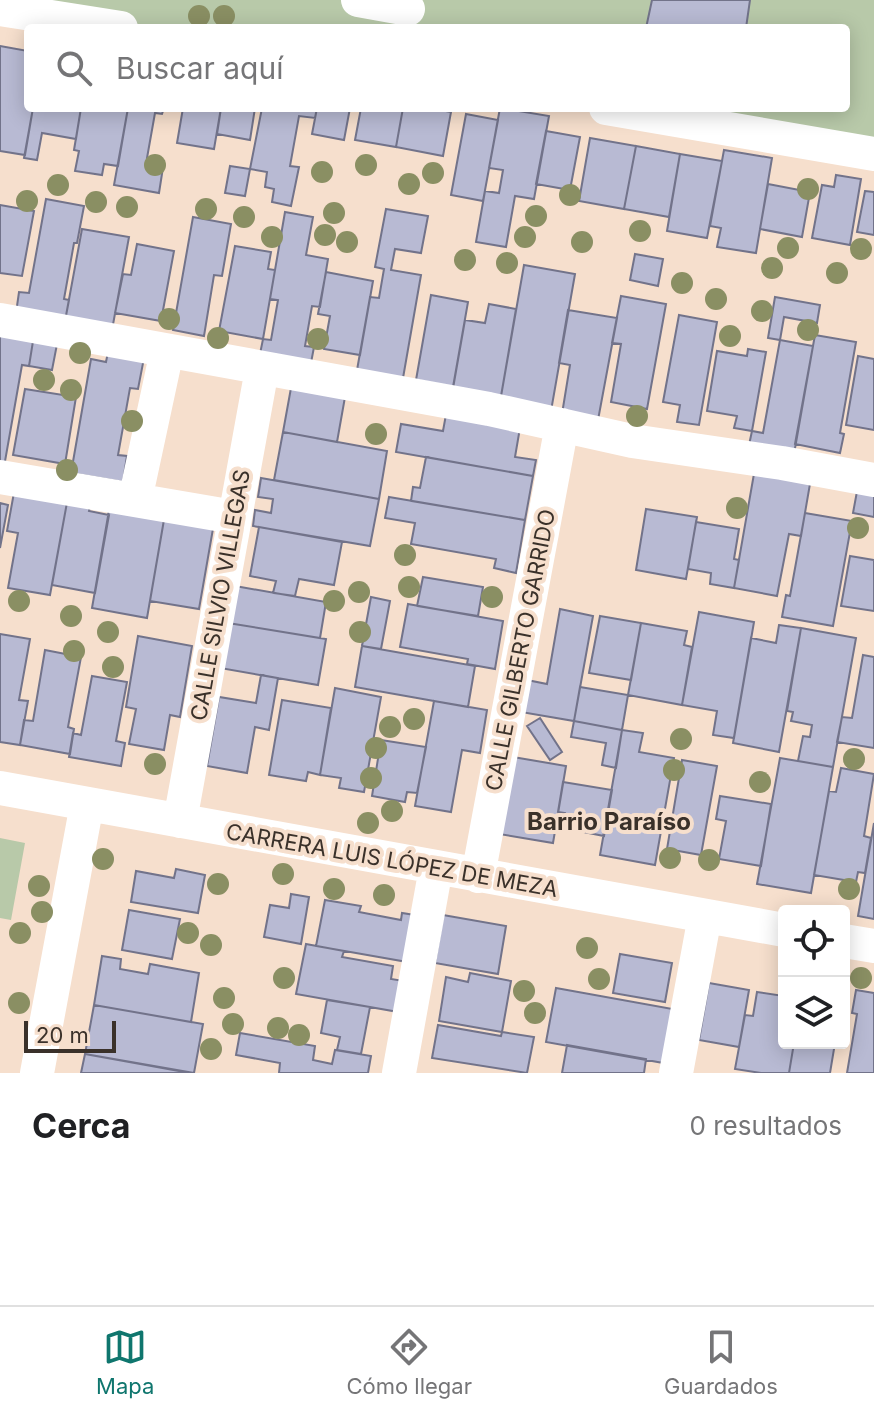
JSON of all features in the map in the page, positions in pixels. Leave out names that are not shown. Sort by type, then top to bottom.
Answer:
[{"type":"street","points":[[358,0],[408,9]]},
{"type":"street","points":[[0,9],[96,24]]},
{"type":"street","points":[[629,112],[874,154]]},
{"type":"street","points":[[0,320],[489,409],[632,441],[874,480]]},
{"type":"street","points":[[135,500],[167,351]]},
{"type":"street","name":"CALLE SILVIO VILLEGAS","points":[[180,821],[262,369]]},
{"type":"street","name":"CALLE GILBERTO GARRIDO","points":[[478,876],[562,425]]},
{"type":"street","points":[[0,477],[234,517]]},
{"type":"street","name":"CARRERA LUIS LÓPEZ DE MEZA","points":[[0,788],[778,929]]},
{"type":"street","points":[[37,1073],[87,804]]},
{"type":"street","points":[[399,1073],[436,868]]},
{"type":"street","points":[[676,1073],[705,916]]},
{"type":"street","points":[[850,942],[874,946]]},
{"type":"green space","points":[[0,0],[874,0],[874,154],[629,112],[850,112],[850,24],[104,24]]},
{"type":"green space","points":[[0,838],[25,843],[11,920],[0,918]]},
{"type":"building","points":[[652,0],[750,0],[747,24],[647,24]]},
{"type":"building","points":[[0,46],[24,50],[24,112],[32,112],[25,155],[0,151]]},
{"type":"building","points":[[32,112],[80,112],[76,139],[42,133],[37,160],[24,158]]},
{"type":"building","points":[[80,112],[127,112],[118,166],[104,164],[102,175],[75,171],[79,151],[74,150]]},
{"type":"building","points":[[127,112],[163,112],[155,113],[147,158],[164,161],[159,193],[114,185]]},
{"type":"building","points":[[182,112],[220,112],[214,149],[177,143]]},
{"type":"building","points":[[220,112],[254,112],[250,140],[217,134]]},
{"type":"building","points":[[261,112],[316,112],[315,118],[299,116],[290,166],[299,167],[291,206],[272,202],[274,189],[265,187],[267,172],[250,169]]},
{"type":"building","points":[[316,112],[349,112],[344,140],[312,134]]},
{"type":"building","points":[[360,112],[402,112],[396,147],[355,140]]},
{"type":"building","points":[[402,112],[451,112],[443,156],[396,147]]},
{"type":"building","points":[[499,112],[549,116],[534,199],[515,196],[506,247],[476,242],[485,191],[499,193],[503,170],[489,168]]},
{"type":"building","points":[[466,114],[498,120],[483,201],[451,195]]},
{"type":"building","points":[[546,131],[580,137],[570,190],[536,184]]},
{"type":"building","points":[[590,138],[636,146],[624,209],[579,201]]},
{"type":"building","points":[[636,146],[680,154],[669,217],[624,209]]},
{"type":"building","points":[[724,150],[772,158],[756,253],[717,247],[721,228],[710,226]]},
{"type":"building","points":[[680,154],[722,161],[707,238],[667,231]]},
{"type":"building","points":[[230,166],[250,169],[245,196],[225,193]]},
{"type":"building","points":[[836,175],[861,179],[850,245],[812,238],[822,185],[834,187]]},
{"type":"building","points":[[768,184],[810,192],[802,237],[760,229]]},
{"type":"building","points":[[865,191],[874,192],[874,235],[857,232]]},
{"type":"building","points":[[46,199],[84,206],[64,299],[69,300],[65,321],[16,313],[19,292],[29,293]]},
{"type":"building","points":[[0,205],[34,211],[22,276],[0,273]]},
{"type":"building","points":[[386,209],[428,216],[421,253],[395,249],[391,270],[421,275],[403,378],[357,370],[370,297],[379,298],[384,269],[375,267]]},
{"type":"building","points":[[285,212],[313,217],[306,255],[328,259],[320,307],[312,306],[305,346],[314,347],[310,368],[259,359],[263,339],[271,340],[278,300],[270,299]]},
{"type":"building","points":[[193,217],[231,224],[222,276],[214,275],[204,336],[173,330]]},
{"type":"building","points":[[82,229],[129,237],[112,330],[65,321]]},
{"type":"building","points":[[137,244],[174,251],[161,321],[115,313],[123,274],[131,275]]},
{"type":"building","points":[[235,246],[271,252],[268,269],[275,270],[263,339],[219,331]]},
{"type":"building","points":[[635,254],[663,259],[658,286],[630,280]]},
{"type":"building","points":[[524,265],[575,274],[551,411],[500,402]]},
{"type":"building","points":[[326,272],[373,281],[360,355],[324,349],[330,316],[318,314]]},
{"type":"building","points":[[431,295],[468,302],[453,387],[416,380]]},
{"type":"building","points":[[621,296],[666,304],[647,409],[611,402],[621,344],[612,343]]},
{"type":"building","points":[[775,297],[820,305],[817,323],[784,317],[780,340],[768,338]]},
{"type":"building","points":[[489,304],[516,309],[500,402],[452,394],[465,320],[485,323]]},
{"type":"building","points":[[568,310],[617,318],[598,420],[562,414],[570,365],[559,363]]},
{"type":"building","points":[[679,315],[717,322],[699,425],[677,422],[680,405],[663,402]]},
{"type":"building","points":[[0,329],[34,335],[29,366],[22,365],[4,467],[0,467]]},
{"type":"building","points":[[34,335],[58,339],[52,370],[29,366]]},
{"type":"building","points":[[815,335],[856,342],[840,433],[844,434],[840,453],[795,444]]},
{"type":"building","points":[[780,340],[813,346],[794,454],[749,445],[752,431],[763,433]]},
{"type":"building","points":[[748,349],[766,352],[752,431],[734,428],[737,416],[707,411],[717,351],[747,356]]},
{"type":"building","points":[[108,352],[144,358],[138,389],[130,388],[118,455],[127,456],[123,482],[71,473],[91,359],[106,362]]},
{"type":"building","points":[[858,356],[874,359],[874,430],[846,425]]},
{"type":"building","points":[[291,388],[345,397],[337,442],[283,432]]},
{"type":"building","points":[[25,389],[76,397],[65,464],[13,455]]},
{"type":"building","points":[[447,409],[521,422],[515,457],[536,460],[533,476],[396,452],[401,424],[443,431]]},
{"type":"building","points":[[283,432],[387,451],[379,499],[274,480]]},
{"type":"building","points":[[426,457],[533,476],[525,520],[411,501],[413,487],[420,488]]},
{"type":"building","points":[[755,468],[811,478],[801,536],[789,534],[777,596],[734,588]]},
{"type":"building","points":[[261,478],[379,499],[370,546],[253,526],[255,510],[271,513],[273,499],[258,497]]},
{"type":"building","points":[[858,486],[874,489],[874,517],[853,513]]},
{"type":"building","points":[[15,487],[68,497],[50,595],[8,588],[18,533],[7,531]]},
{"type":"building","points":[[68,497],[91,501],[89,511],[109,515],[95,593],[52,585]]},
{"type":"building","points":[[389,497],[525,520],[516,573],[494,568],[496,559],[411,544],[415,523],[385,518]]},
{"type":"building","points":[[111,499],[166,508],[147,618],[92,608]]},
{"type":"building","points":[[0,503],[8,505],[0,548]]},
{"type":"building","points":[[646,509],[697,517],[686,579],[636,570]]},
{"type":"building","points":[[805,513],[852,521],[833,626],[782,617],[786,595],[790,596]]},
{"type":"building","points":[[165,514],[214,523],[199,609],[150,601]]},
{"type":"building","points":[[696,522],[739,529],[734,559],[739,560],[734,588],[710,584],[711,573],[688,569]]},
{"type":"building","points":[[259,527],[342,542],[334,585],[299,579],[295,596],[273,593],[276,581],[250,576]]},
{"type":"building","points":[[850,556],[874,560],[874,611],[841,606]]},
{"type":"building","points":[[423,577],[483,587],[478,616],[417,606]]},
{"type":"building","points":[[235,586],[326,602],[320,638],[228,623]]},
{"type":"building","points":[[371,597],[390,601],[381,649],[362,646]]},
{"type":"building","points":[[408,604],[503,621],[495,669],[467,664],[468,659],[400,647]]},
{"type":"building","points":[[560,609],[593,616],[574,721],[521,712],[527,680],[547,684]]},
{"type":"building","points":[[699,612],[754,622],[734,738],[713,735],[717,711],[682,705]]},
{"type":"building","points":[[600,616],[641,623],[631,680],[589,673]]},
{"type":"building","points":[[228,623],[326,639],[318,685],[220,668]]},
{"type":"building","points":[[641,623],[687,631],[684,645],[692,647],[682,705],[628,695]]},
{"type":"building","points":[[779,625],[801,628],[779,752],[733,743],[751,638],[776,643]]},
{"type":"building","points":[[801,628],[856,638],[833,767],[798,761],[803,736],[810,737],[812,725],[791,721],[793,712],[787,711]]},
{"type":"building","points":[[0,634],[30,639],[19,700],[28,701],[20,745],[0,742]]},
{"type":"building","points":[[138,636],[192,646],[180,717],[170,715],[164,750],[129,744],[136,709],[126,707]]},
{"type":"building","points":[[362,646],[475,666],[468,707],[355,687]]},
{"type":"building","points":[[45,650],[81,657],[68,727],[74,729],[70,754],[20,745],[24,720],[33,721]]},
{"type":"building","points":[[863,655],[874,657],[874,748],[837,742],[842,717],[852,718]]},
{"type":"building","points":[[261,675],[278,678],[269,730],[255,727],[247,773],[207,766],[219,697],[256,703]]},
{"type":"building","points":[[92,676],[127,682],[116,741],[125,743],[121,766],[69,757],[73,733],[81,735]]},
{"type":"building","points":[[580,687],[628,695],[622,730],[574,721]]},
{"type":"building","points":[[335,688],[381,697],[364,792],[339,788],[341,778],[320,775]]},
{"type":"building","points":[[282,700],[331,708],[320,775],[308,772],[306,781],[269,775]]},
{"type":"building","points":[[434,701],[487,710],[480,753],[462,750],[451,812],[415,806]]},
{"type":"building","points":[[540,718],[562,752],[550,760],[527,726]]},
{"type":"building","points":[[574,721],[622,730],[616,768],[602,765],[606,743],[571,737]]},
{"type":"building","points":[[622,730],[643,733],[639,752],[674,758],[655,865],[600,855]]},
{"type":"building","points":[[381,740],[426,747],[417,793],[407,792],[405,802],[372,796]]},
{"type":"building","points":[[513,757],[566,766],[553,843],[499,834]]},
{"type":"building","points":[[780,758],[833,767],[811,893],[757,884]]},
{"type":"building","points":[[682,760],[717,766],[701,855],[667,849]]},
{"type":"building","points":[[841,768],[874,774],[864,836],[871,838],[865,873],[858,872],[856,882],[814,875],[829,791],[836,792]]},
{"type":"building","points":[[563,782],[612,790],[604,836],[563,828],[565,813],[558,812]]},
{"type":"building","points":[[720,796],[771,804],[761,866],[719,859],[726,821],[716,819]]},
{"type":"building","points":[[874,823],[874,919],[858,916]]},
{"type":"building","points":[[176,869],[205,875],[198,913],[131,902],[136,871],[174,878]]},
{"type":"building","points":[[291,894],[309,897],[301,944],[264,937],[270,905],[289,908]]},
{"type":"building","points":[[325,900],[361,906],[359,912],[401,920],[402,913],[421,916],[413,963],[316,946]]},
{"type":"building","points":[[129,910],[180,919],[172,959],[122,950]]},
{"type":"building","points":[[443,915],[506,926],[498,974],[435,963]]},
{"type":"building","points":[[306,944],[344,951],[342,957],[393,966],[391,979],[410,982],[404,1013],[296,994]]},
{"type":"building","points":[[620,954],[672,963],[665,1002],[613,993]]},
{"type":"building","points":[[102,956],[121,959],[120,969],[148,974],[150,964],[199,973],[191,1022],[94,1005]]},
{"type":"building","points":[[470,973],[511,981],[502,1032],[439,1021],[446,977],[468,982]]},
{"type":"building","points":[[709,983],[749,990],[739,1047],[699,1040]]},
{"type":"building","points":[[556,988],[678,1010],[669,1064],[546,1042]]},
{"type":"building","points":[[856,990],[874,993],[874,1073],[847,1073],[857,1014],[852,1013]]},
{"type":"building","points":[[757,992],[778,995],[778,1049],[793,1049],[789,1073],[735,1069],[745,1015],[753,1016]]},
{"type":"building","points":[[327,1000],[370,1007],[361,1054],[337,1050],[340,1037],[321,1033]]},
{"type":"building","points":[[94,1005],[203,1024],[194,1073],[85,1054]]},
{"type":"building","points":[[438,1025],[501,1036],[502,1032],[534,1037],[527,1073],[432,1058]]},
{"type":"building","points":[[240,1033],[315,1046],[313,1060],[332,1064],[335,1050],[371,1056],[368,1073],[279,1073],[280,1063],[236,1055]]},
{"type":"building","points":[[567,1045],[646,1059],[644,1073],[562,1073]]},
{"type":"building","points":[[793,1049],[834,1049],[830,1073],[789,1073]]},
{"type":"building","points":[[85,1054],[190,1073],[81,1073]]},
{"type":"district","name":"Barrio Paraíso","points":[[609,822]]}]
